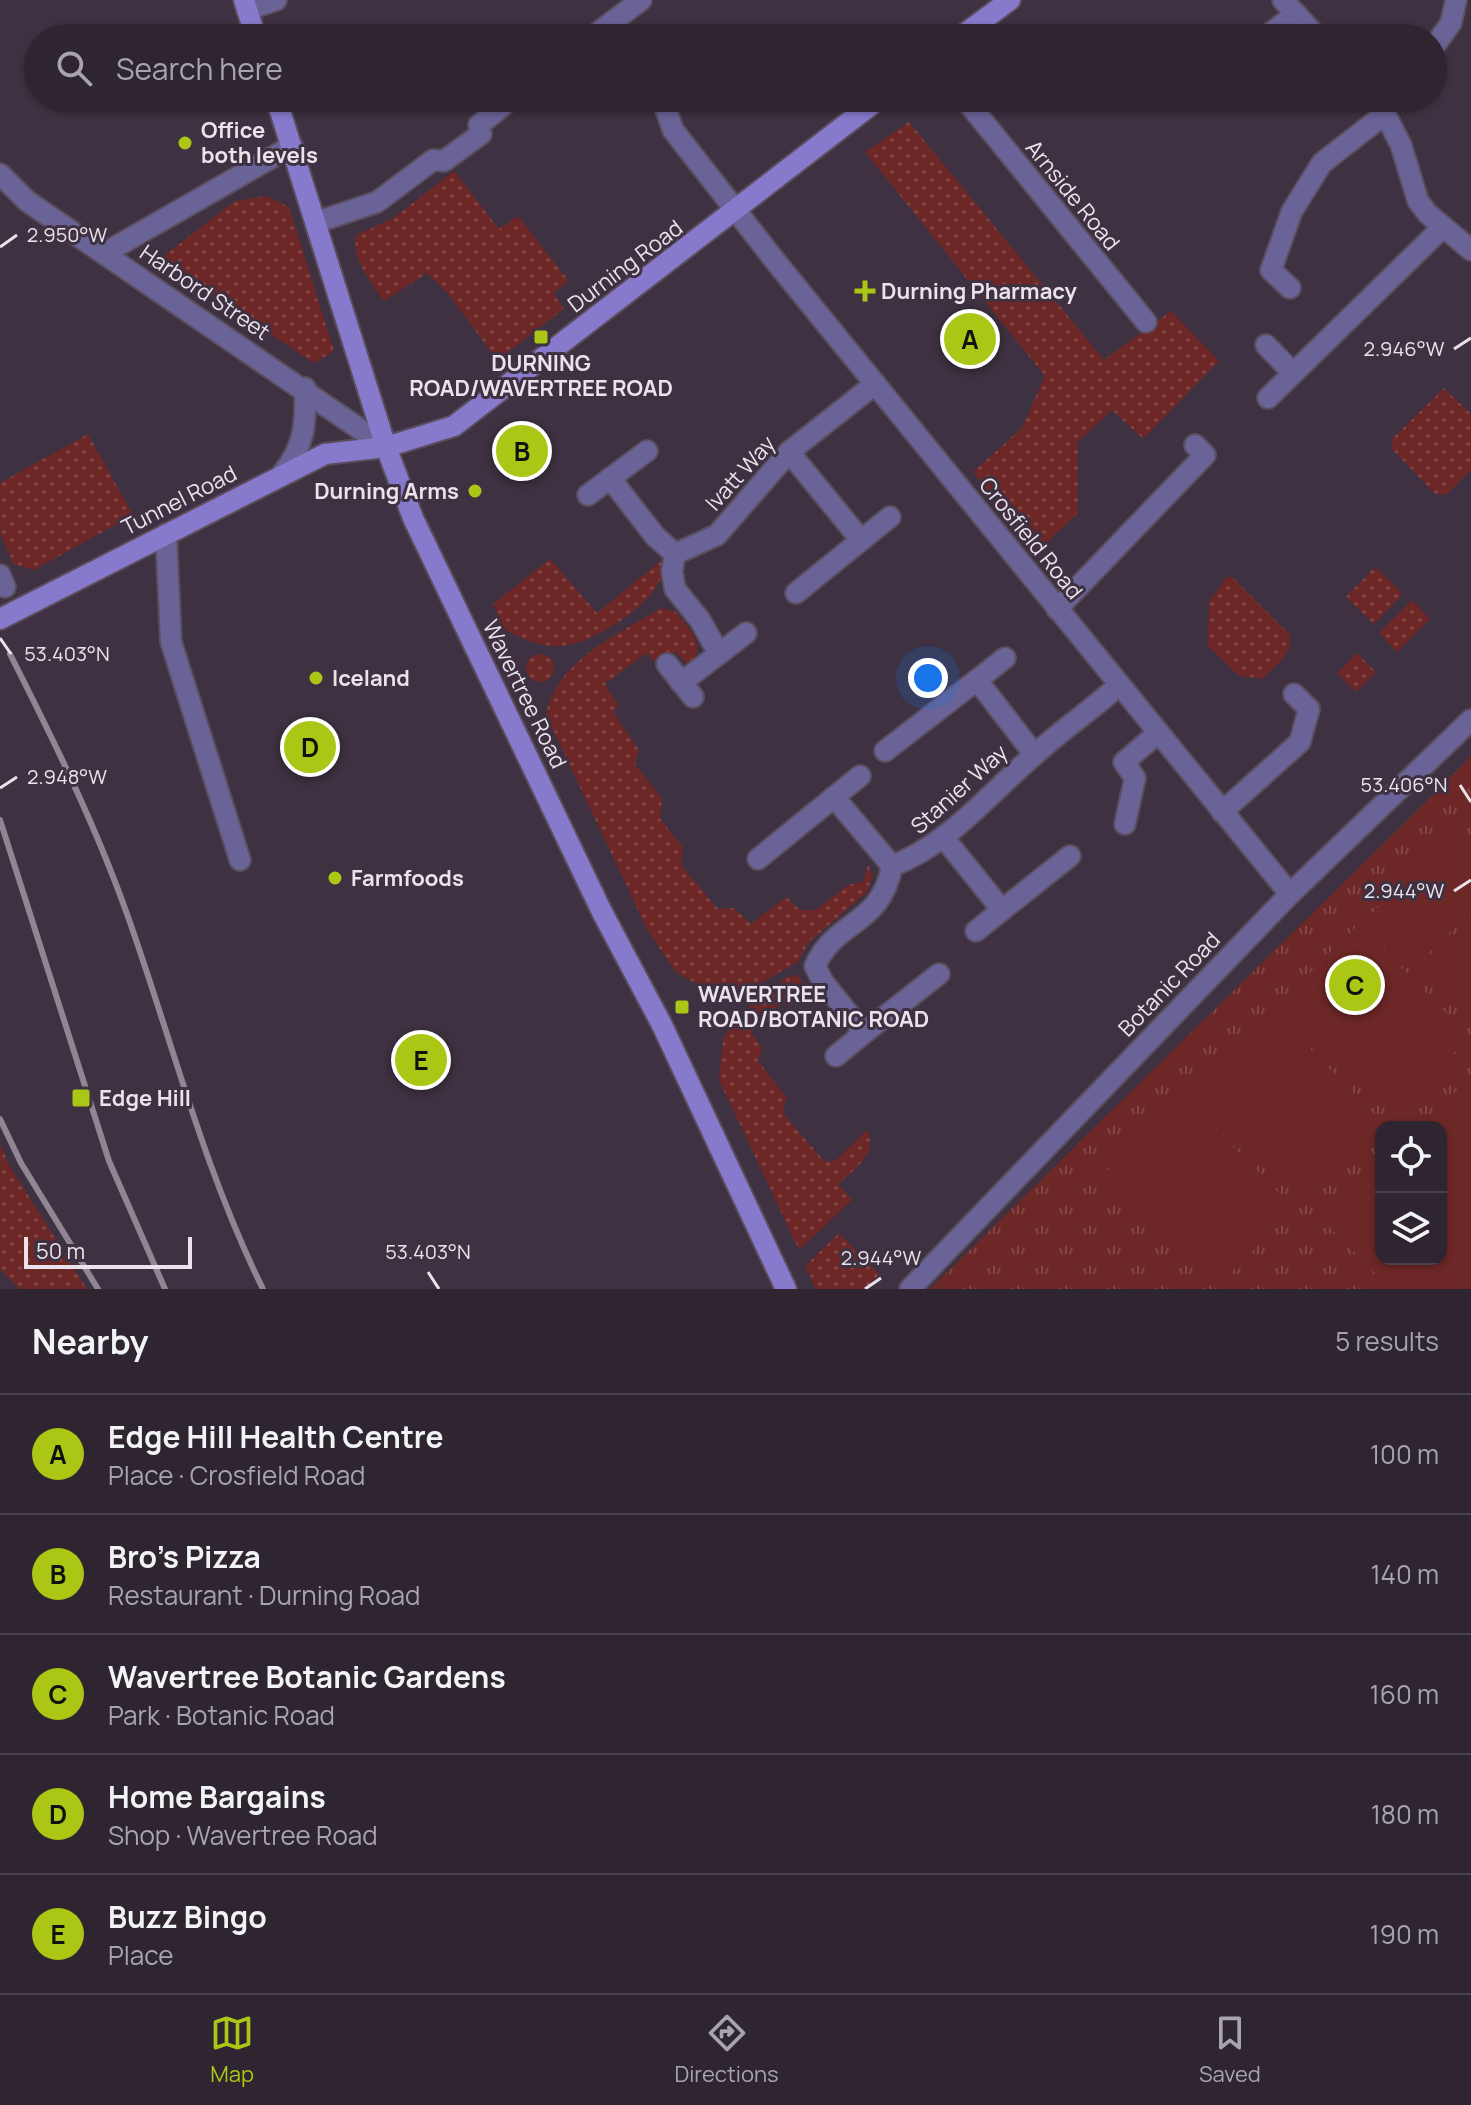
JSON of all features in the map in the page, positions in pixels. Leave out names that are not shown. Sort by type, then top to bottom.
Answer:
[{"type":"main road","points":[[978,24],[1010,0]]},
{"type":"main road","points":[[245,5],[251,24]]},
{"type":"main road","name":"Wavertree Road","points":[[281,112],[386,447],[413,518],[602,912],[662,1025],[786,1289]]},
{"type":"main road","name":"Durning Road","points":[[386,447],[454,426],[738,211],[862,112]]},
{"type":"main road","name":"Tunnel Road","points":[[0,619],[325,454],[386,447]]},
{"type":"street","points":[[245,5],[276,0]]},
{"type":"street","points":[[623,24],[641,0]]},
{"type":"street","points":[[1447,29],[1456,0]]},
{"type":"street","points":[[1275,24],[1289,7],[1305,24]]},
{"type":"street","points":[[317,222],[377,202],[433,160],[444,161],[481,134],[479,125],[495,112]]},
{"type":"street","name":"Crosfield Road","points":[[667,112],[673,130],[875,384],[1290,894]]},
{"type":"street","name":"Arnside Road","points":[[975,112],[1146,322]]},
{"type":"street","points":[[1290,288],[1271,270],[1292,211],[1333,152],[1381,112]]},
{"type":"street","points":[[1390,112],[1418,201],[1471,250]]},
{"type":"street","points":[[105,253],[292,146]]},
{"type":"street","name":"Harbord Street","points":[[0,174],[27,201],[305,388],[386,447]]},
{"type":"street","points":[[1268,398],[1443,227]]},
{"type":"street","points":[[1266,345],[1293,373]]},
{"type":"street","name":"Ivatt Way","points":[[675,554],[717,535],[789,452],[875,384]]},
{"type":"street","points":[[282,474],[297,456],[305,434],[305,388]]},
{"type":"street","points":[[1057,609],[1205,455],[1195,445]]},
{"type":"street","points":[[588,495],[647,451]]},
{"type":"street","points":[[789,452],[861,540]]},
{"type":"street","points":[[610,478],[655,536],[675,554],[673,584],[719,654]]},
{"type":"street","points":[[796,593],[890,517]]},
{"type":"street","points":[[166,534],[171,642],[240,860]]},
{"type":"street","points":[[667,664],[687,690],[719,654],[746,633]]},
{"type":"street","points":[[885,751],[1005,658]]},
{"type":"street","points":[[977,680],[1034,754]]},
{"type":"street","name":"Stanier Way","points":[[892,866],[923,854],[944,838],[1034,754],[1118,686]]},
{"type":"street","points":[[1222,812],[1300,742],[1309,709],[1294,694]]},
{"type":"street","name":"Botanic Road","points":[[910,1289],[1290,894],[1471,720]]},
{"type":"street","points":[[1125,824],[1135,778],[1124,762],[1158,733]]},
{"type":"street","points":[[758,859],[860,776]]},
{"type":"street","points":[[834,797],[892,866],[884,897],[822,949],[815,966],[823,982],[864,1033]]},
{"type":"street","points":[[944,838],[1002,910]]},
{"type":"street","points":[[976,931],[1070,856]]},
{"type":"street","points":[[836,1056],[939,974]]},
{"type":"green space","points":[[909,122],[1104,360],[1171,311],[1219,361],[1143,439],[1112,410],[1078,442],[1078,513],[1037,552],[973,472],[1022,428],[1045,376],[865,152]]},
{"type":"green space","points":[[454,171],[499,229],[518,216],[569,281],[553,293],[564,309],[497,360],[450,296],[427,273],[384,301],[363,270],[357,253],[356,235],[392,219]]},
{"type":"green space","points":[[266,196],[289,207],[334,351],[314,363],[166,265],[165,255],[235,201]]},
{"type":"green space","points":[[1444,388],[1471,414],[1471,470],[1446,495],[1435,494],[1392,449],[1392,439]]},
{"type":"green space","points":[[88,434],[133,515],[34,570],[13,564],[0,532],[0,483]]},
{"type":"green space","points":[[550,559],[597,613],[662,560],[662,574],[644,602],[611,627],[577,643],[548,646],[504,629],[493,604]]},
{"type":"green space","points":[[1373,569],[1378,569],[1400,591],[1401,596],[1374,624],[1346,597]]},
{"type":"green space","points":[[1232,577],[1289,634],[1286,654],[1262,679],[1239,676],[1208,646],[1209,602],[1226,578]]},
{"type":"green space","points":[[1412,600],[1430,619],[1397,652],[1379,633]]},
{"type":"green space","points":[[661,608],[676,612],[691,631],[697,645],[695,658],[689,665],[675,652],[663,658],[659,666],[646,653],[605,684],[618,705],[613,712],[639,750],[635,764],[662,799],[660,819],[683,847],[681,865],[718,909],[734,908],[751,924],[786,897],[800,910],[816,910],[848,885],[863,882],[868,865],[873,875],[867,892],[808,943],[798,962],[754,987],[734,991],[700,986],[675,971],[648,931],[546,715],[553,695],[576,664],[608,639]]},
{"type":"green space","points":[[1357,653],[1376,672],[1356,692],[1337,673]]},
{"type":"green space","points":[[540,654],[550,658],[554,668],[550,678],[540,682],[530,678],[526,668],[530,658]]},
{"type":"green space","points":[[1471,756],[1471,1289],[930,1289],[1438,790]]},
{"type":"green space","points":[[1455,833],[1471,850],[1471,913],[1417,964],[1370,915]]},
{"type":"green space","points":[[1359,924],[1470,1037],[1391,1115],[1280,1002]]},
{"type":"green space","points":[[1471,926],[1471,1020],[1424,971]]},
{"type":"green space","points":[[797,975],[809,991],[790,1006],[782,1003],[755,1024],[752,1034],[762,1048],[758,1061],[787,1098],[783,1107],[785,1116],[825,1162],[836,1160],[867,1130],[870,1139],[870,1147],[863,1161],[838,1184],[852,1200],[799,1250],[719,1080],[723,1039],[736,1017],[785,978]]},
{"type":"green space","points":[[1272,1010],[1381,1121],[1375,1121],[1375,1131],[1304,1201],[1192,1088]]},
{"type":"green space","points":[[1471,1076],[1471,1197],[1447,1173],[1447,1121],[1426,1121]]},
{"type":"green space","points":[[1183,1096],[1295,1209],[1216,1287],[1104,1174]]},
{"type":"green space","points":[[0,1144],[9,1165],[87,1289],[20,1289],[0,1269]]},
{"type":"green space","points":[[1375,1172],[1375,1265],[1447,1265],[1447,1188],[1471,1212],[1471,1289],[1391,1289],[1324,1222]]},
{"type":"green space","points":[[839,1233],[879,1274],[866,1289],[816,1289],[805,1266]]},
{"type":"railway","points":[[10,654],[73,782],[115,880],[205,1150],[263,1289]]},
{"type":"railway","points":[[0,820],[109,1161],[165,1289]]},
{"type":"railway","points":[[0,1119],[21,1163],[98,1289]]},
{"type":"place","name":"Office both levels","points":[[185,143]]},
{"type":"place","name":"Durning Pharmacy","points":[[865,291]]},
{"type":"place","name":"DURNING ROAD/WAVERTREE ROAD","points":[[541,337]]},
{"type":"place","name":"Edge Hill Health Centre","points":[[970,339]]},
{"type":"place","name":"Bro's Pizza","points":[[522,451]]},
{"type":"place","name":"Durning Arms","points":[[475,491]]},
{"type":"place","name":"Iceland","points":[[316,678]]},
{"type":"place","name":"Home Bargains","points":[[310,747]]},
{"type":"place","name":"Farmfoods","points":[[335,878]]},
{"type":"place","name":"Wavertree Botanic Gardens","points":[[1355,985]]},
{"type":"place","name":"WAVERTREE ROAD/BOTANIC ROAD","points":[[682,1007]]},
{"type":"place","name":"Buzz Bingo","points":[[421,1060]]},
{"type":"place","name":"Edge Hill","points":[[81,1098]]}]
